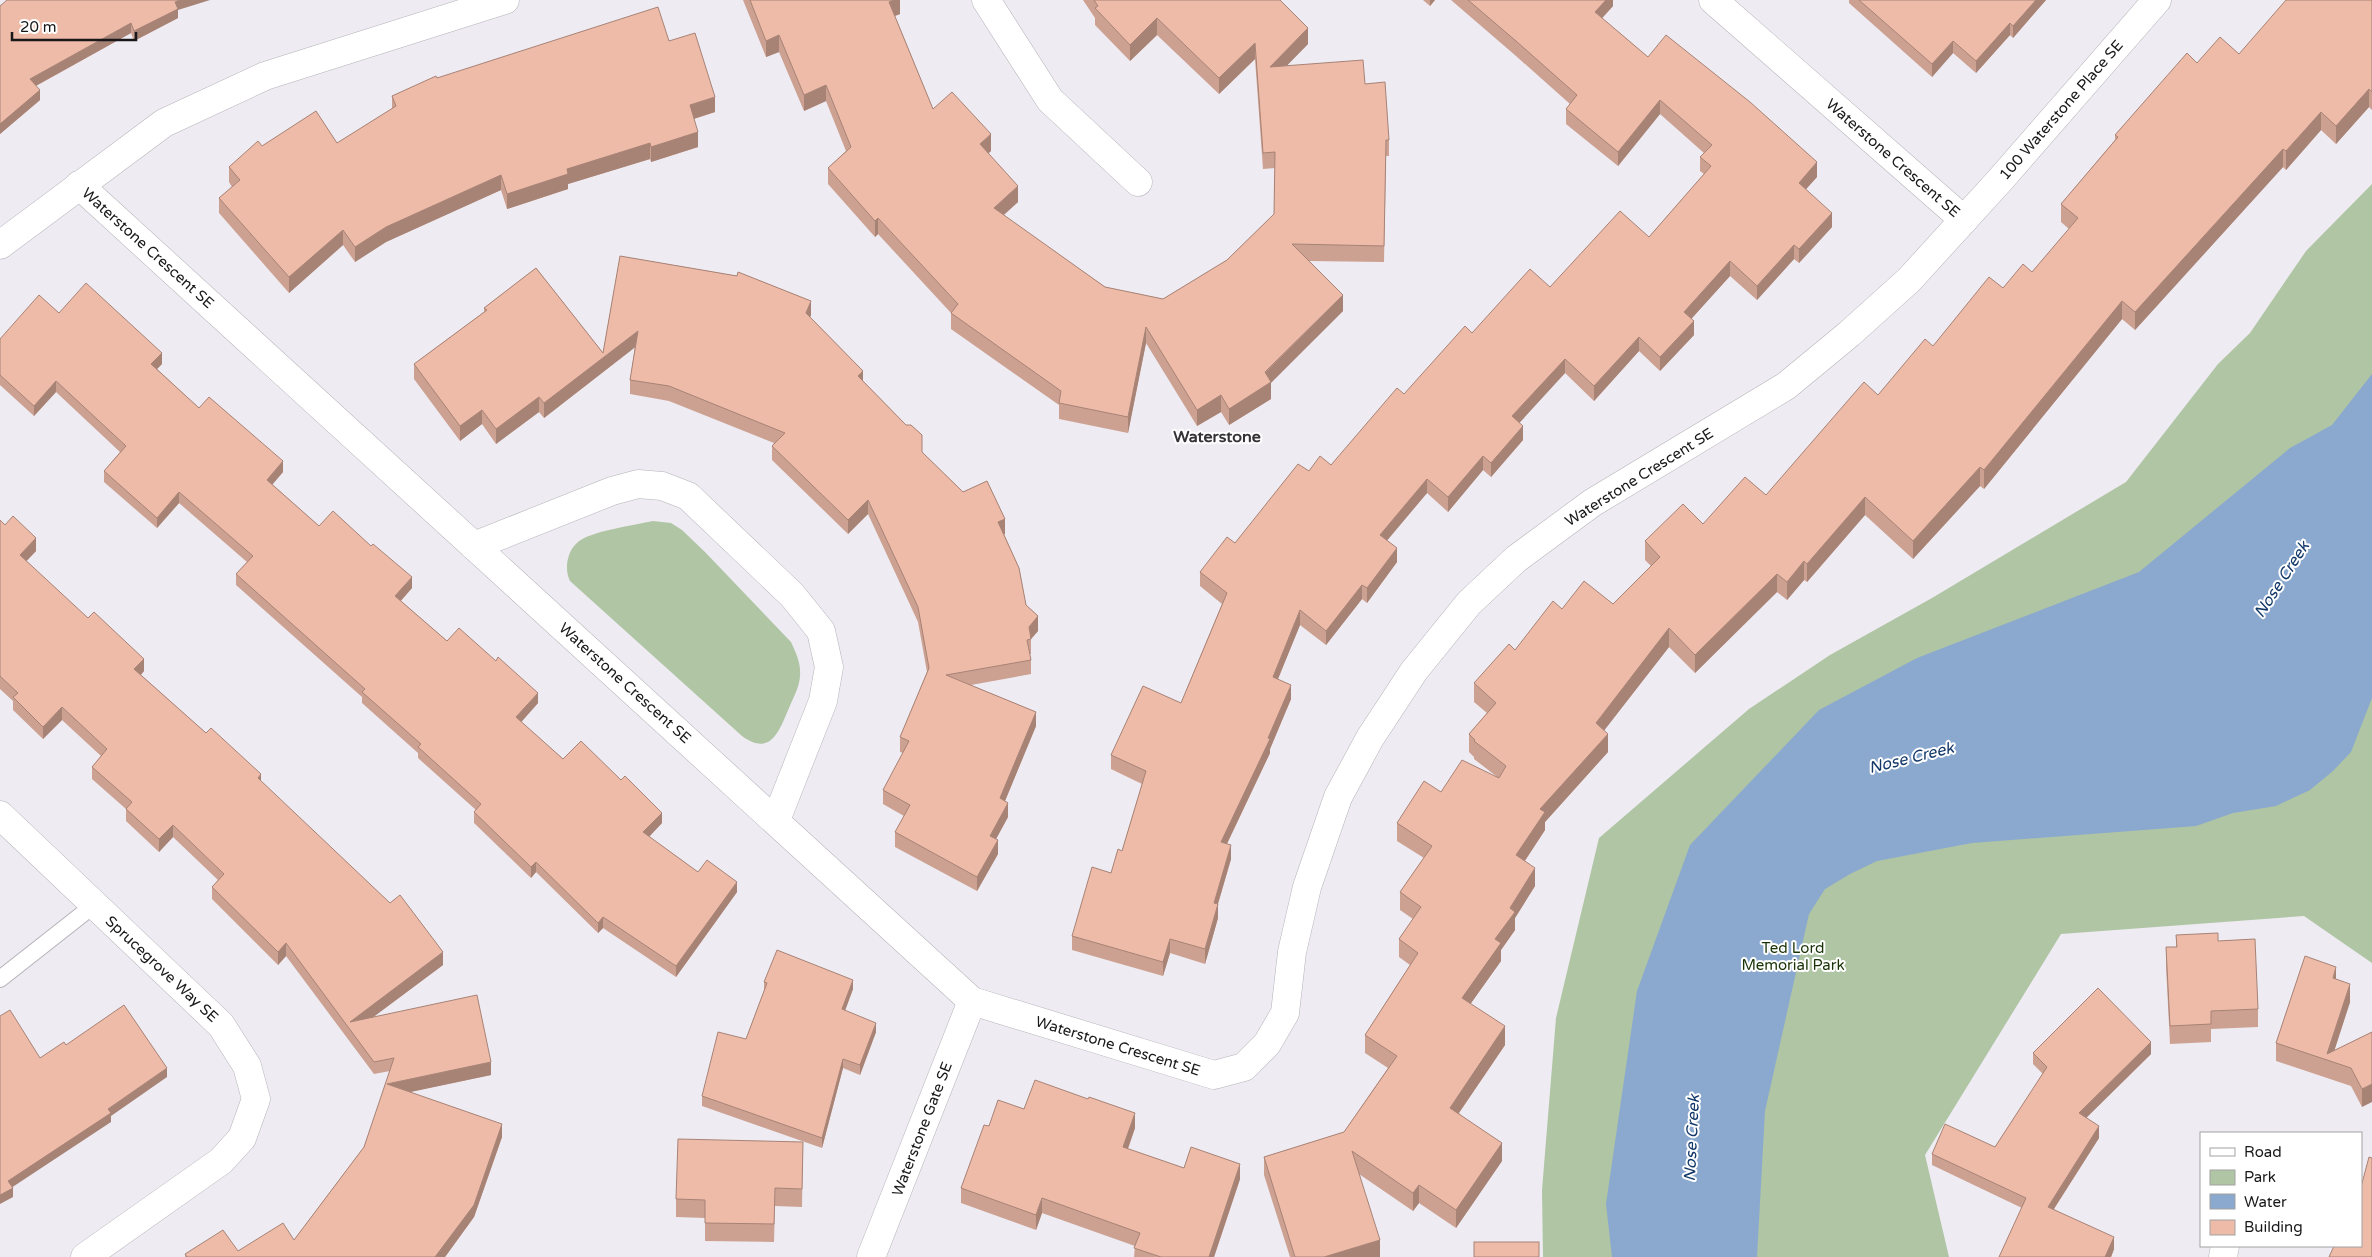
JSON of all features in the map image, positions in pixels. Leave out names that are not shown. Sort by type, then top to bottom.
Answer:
[{"type":"street","name":"Waterstone Crescent SE","points":[[504,0],[265,76],[164,123],[79,185],[972,1001],[1214,1075],[1244,1067],[1267,1044],[1285,1013],[1292,952],[1307,887],[1338,798],[1370,738],[1403,688],[1469,603],[1516,559],[1592,502],[1786,386],[1909,280],[1964,220],[1713,0]]},
{"type":"street","points":[[986,0],[1050,100],[1138,182]]},
{"type":"street","name":"100 Waterstone Place SE","points":[[1964,220],[2157,0]]},
{"type":"street","points":[[0,246],[79,185]]},
{"type":"street","points":[[474,546],[612,491],[638,484],[662,486],[688,496],[792,595],[821,632],[829,667],[823,702],[776,820]]},
{"type":"street","name":"Sprucegrove Way SE","points":[[0,815],[221,1025],[247,1066],[256,1100],[242,1138],[221,1161],[85,1257]]},
{"type":"street","name":"Waterstone Gate SE","points":[[871,1257],[972,1001]]},
{"type":"lane","points":[[0,979],[94,905]]},
{"type":"green space","name":"Ted Lord Memorial Park","points":[[2372,184],[2372,963],[2304,916],[2061,934],[1925,1155],[1949,1257],[1543,1257],[1542,1190],[1556,1018],[1599,838],[1749,709],[1830,655],[1932,598],[2126,482],[2218,364],[2250,333],[2306,251]]},
{"type":"green space","points":[[653,521],[671,523],[682,530],[791,642],[800,666],[799,683],[782,725],[773,739],[760,744],[742,736],[570,581],[567,571],[569,555],[578,542],[603,532]]},
{"type":"water","name":"Nose Creek","points":[[2372,374],[2372,698],[2351,752],[2333,771],[2310,790],[2276,806],[2233,813],[2196,826],[1972,843],[1877,861],[1825,889],[1809,914],[1765,1111],[1757,1257],[1612,1257],[1606,1204],[1637,991],[1690,845],[1819,710],[1917,658],[2139,572],[2290,448],[2332,425]]},
{"type":"building","points":[[7,0],[180,0],[175,2],[178,9],[134,31],[131,23],[30,79],[40,90],[0,124],[0,6]]},
{"type":"building","points":[[750,0],[894,0],[889,2],[933,109],[952,92],[991,134],[980,144],[1018,186],[994,208],[1105,287],[1163,299],[1227,260],[1274,214],[1275,152],[1263,153],[1255,43],[1219,78],[1157,18],[1130,45],[1095,8],[1098,6],[1094,0],[1280,0],[1308,28],[1270,67],[1363,60],[1365,84],[1385,82],[1389,140],[1386,140],[1384,246],[1292,244],[1343,295],[1265,372],[1271,382],[1229,409],[1221,395],[1197,410],[1146,327],[1128,417],[1059,403],[1061,391],[951,313],[958,304],[878,218],[875,221],[828,168],[851,147],[826,85],[804,95],[779,35],[766,41]]},
{"type":"building","points":[[1468,0],[1606,0],[1595,12],[1648,57],[1666,35],[1750,102],[1817,162],[1799,183],[1832,213],[1799,249],[1794,245],[1757,286],[1730,261],[1684,312],[1694,321],[1660,357],[1639,337],[1594,386],[1565,359],[1512,416],[1523,426],[1491,463],[1483,456],[1448,497],[1427,479],[1380,535],[1397,548],[1367,588],[1362,585],[1326,631],[1300,610],[1273,677],[1291,685],[1268,738],[1270,739],[1221,842],[1231,845],[1214,903],[1218,904],[1205,949],[1170,939],[1163,962],[1072,936],[1092,867],[1111,873],[1118,849],[1122,851],[1146,771],[1111,755],[1143,686],[1181,703],[1227,593],[1200,572],[1227,537],[1235,543],[1298,464],[1309,471],[1320,456],[1331,465],[1397,388],[1404,394],[1465,326],[1472,333],[1530,269],[1550,287],[1620,211],[1649,237],[1711,166],[1700,157],[1712,145],[1660,100],[1618,152],[1566,109],[1577,95]]},
{"type":"building","points":[[1859,0],[2036,0],[2013,26],[2010,23],[1976,61],[1953,41],[1932,64]]},
{"type":"building","points":[[2286,0],[2372,0],[2372,92],[2369,89],[2336,126],[2321,112],[2286,151],[2283,149],[2135,312],[2122,301],[1984,470],[1980,467],[1913,541],[1865,497],[1807,564],[1804,561],[1787,582],[1777,574],[1695,655],[1669,628],[1596,723],[1608,734],[1540,809],[1545,812],[1516,855],[1535,868],[1510,908],[1515,912],[1495,939],[1501,943],[1462,998],[1505,1026],[1450,1108],[1502,1143],[1456,1210],[1419,1185],[1413,1193],[1352,1151],[1380,1240],[1324,1257],[1295,1257],[1264,1157],[1344,1132],[1397,1056],[1365,1035],[1418,953],[1399,939],[1421,907],[1400,892],[1432,846],[1397,823],[1424,781],[1441,792],[1462,760],[1499,778],[1506,766],[1474,741],[1469,734],[1496,703],[1474,683],[1509,644],[1515,650],[1553,601],[1562,609],[1584,581],[1613,604],[1660,557],[1645,541],[1683,504],[1703,524],[1745,477],[1766,495],[1864,382],[1878,395],[1925,339],[1933,346],[1989,277],[2003,288],[2023,264],[2032,272],[2078,218],[2061,204],[2118,137],[2115,135],[2187,53],[2197,63],[2220,37],[2239,54]]},
{"type":"building","points":[[658,7],[669,41],[695,33],[715,97],[690,105],[698,132],[651,147],[650,143],[567,169],[568,174],[507,194],[501,175],[386,227],[355,247],[343,230],[289,277],[219,198],[240,180],[229,167],[258,141],[262,146],[316,111],[337,143],[396,106],[392,96],[436,76],[437,78]]},
{"type":"building","points":[[620,256],[737,276],[738,272],[811,301],[806,313],[863,371],[858,376],[906,425],[911,425],[922,435],[922,452],[963,492],[987,481],[1005,519],[998,522],[1019,568],[1026,605],[1038,616],[1029,627],[1031,639],[1027,640],[1031,660],[946,675],[1036,712],[1000,798],[1008,803],[990,836],[998,840],[977,877],[895,832],[910,805],[883,790],[909,741],[900,737],[929,668],[918,607],[868,500],[848,520],[772,446],[785,433],[669,386],[630,380],[638,331],[544,403],[539,397],[496,429],[482,410],[460,426],[414,364],[487,310],[484,308],[536,268],[603,353]]},
{"type":"building","points":[[86,283],[162,353],[151,364],[199,408],[209,397],[283,461],[267,480],[319,526],[333,511],[371,546],[373,544],[412,577],[395,596],[447,641],[459,628],[496,661],[498,657],[538,693],[516,717],[563,759],[581,741],[621,780],[625,776],[662,813],[643,832],[698,872],[707,860],[737,882],[676,966],[603,917],[598,923],[536,862],[531,867],[474,812],[481,804],[418,747],[421,744],[362,692],[365,689],[236,574],[253,556],[179,492],[157,518],[104,471],[126,446],[56,381],[34,406],[0,375],[0,339],[39,295],[59,313]]},
{"type":"building","points":[[13,516],[36,538],[20,555],[88,618],[94,612],[144,659],[134,669],[206,733],[211,728],[261,774],[258,778],[390,903],[400,895],[443,952],[350,1022],[477,995],[491,1062],[387,1084],[502,1124],[474,1205],[435,1257],[187,1257],[185,1254],[223,1230],[238,1251],[283,1223],[294,1240],[364,1147],[394,1058],[374,1062],[286,943],[278,952],[212,887],[224,874],[173,825],[159,839],[126,809],[132,802],[92,767],[107,749],[62,707],[43,727],[13,697],[18,693],[0,676],[0,520],[5,525]]},
{"type":"building","points":[[2218,933],[2218,941],[2255,939],[2258,1009],[2211,1011],[2211,1024],[2170,1026],[2166,947],[2177,947],[2176,935]]},
{"type":"building","points":[[777,950],[853,980],[842,1009],[876,1023],[860,1065],[843,1059],[822,1138],[702,1096],[718,1032],[746,1039],[767,983],[764,982]]},
{"type":"building","points":[[2305,956],[2336,967],[2333,978],[2350,984],[2327,1054],[2372,1032],[2372,1084],[2362,1089],[2351,1068],[2276,1043]]},
{"type":"building","points":[[2098,988],[2151,1042],[2079,1113],[2099,1126],[2048,1207],[2114,1237],[2105,1257],[1999,1257],[2026,1198],[1932,1154],[1945,1124],[1995,1147],[2047,1067],[2033,1053]]},
{"type":"building","points":[[124,1005],[167,1068],[108,1109],[111,1113],[8,1181],[13,1188],[0,1195],[0,1016],[10,1010],[40,1058],[64,1042],[66,1045]]},
{"type":"building","points":[[1035,1080],[1135,1113],[1123,1147],[1184,1168],[1191,1147],[1240,1164],[1209,1257],[1161,1257],[1134,1248],[1140,1233],[1042,1198],[1036,1215],[961,1188],[984,1125],[989,1126],[998,1100],[1024,1109]]},
{"type":"building","points":[[678,1139],[803,1142],[802,1189],[775,1188],[774,1224],[705,1223],[705,1200],[676,1199]]},
{"type":"building","points":[[2369,1157],[2372,1158],[2372,1257],[2329,1257],[2334,1247],[2362,1247],[2362,1183]]},
{"type":"building","points":[[1474,1242],[1539,1242],[1539,1257],[1474,1257]]},
{"type":"district","name":"Waterstone","points":[[1217,436]]}]
